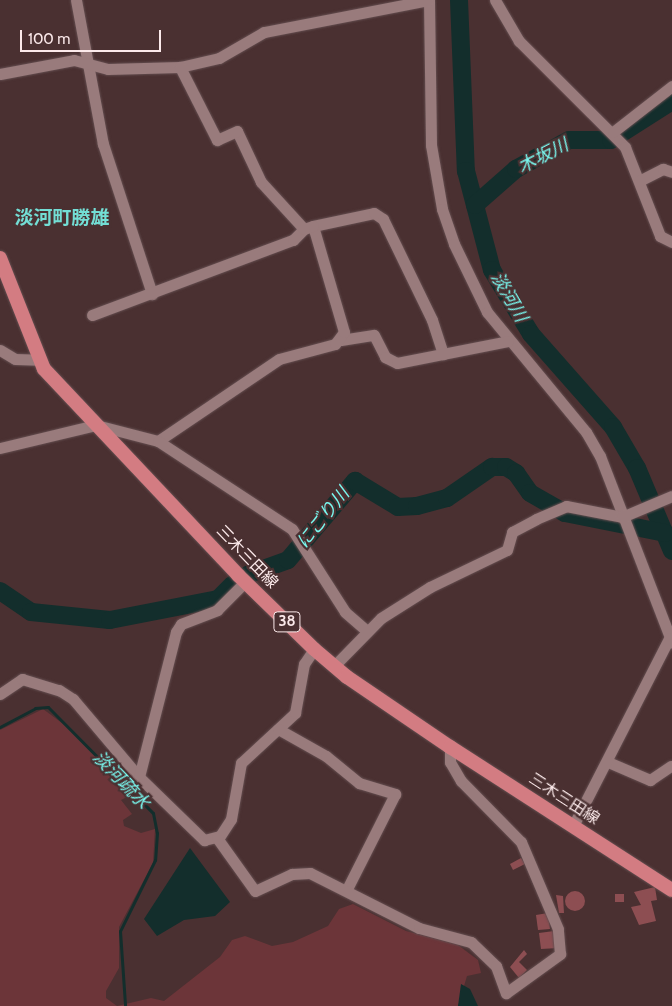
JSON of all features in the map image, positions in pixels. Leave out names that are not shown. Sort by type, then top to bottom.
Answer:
[{"type":"main road","name":"三木三田線","points":[[0,258],[38,360],[96,425],[245,582],[314,649],[334,666],[450,747],[672,890]]},
{"type":"street","points":[[76,0],[86,63],[103,144],[152,294]]},
{"type":"street","points":[[0,74],[74,60],[108,69],[180,67],[219,58],[264,32],[429,0],[431,145],[442,209],[466,273],[508,341],[586,432],[600,456],[671,641],[573,826]]},
{"type":"street","points":[[495,0],[519,41],[621,142],[639,181],[660,236],[672,242]]},
{"type":"street","points":[[180,67],[217,140],[237,132],[261,182],[309,227],[344,332],[341,340]]},
{"type":"street","points":[[613,132],[672,86]]},
{"type":"street","points":[[639,181],[663,169],[672,172]]},
{"type":"street","points":[[92,315],[292,240],[309,227],[374,213],[383,219],[432,320],[443,354]]},
{"type":"street","points":[[158,441],[279,359],[341,340],[374,335],[386,357],[397,363],[508,341]]},
{"type":"street","points":[[0,350],[15,359],[38,360]]},
{"type":"street","points":[[0,448],[96,425],[158,441],[292,530],[345,612],[367,631]]},
{"type":"street","points":[[334,666],[367,631],[430,587],[507,550],[512,532],[536,519],[566,506],[622,516],[672,496]]},
{"type":"street","points":[[140,777],[176,632],[181,624],[217,610],[245,582]]},
{"type":"street","points":[[0,694],[22,679],[59,690],[73,699],[140,777],[194,833],[204,840],[217,838],[232,819],[241,763],[278,729],[298,706],[304,664],[314,649]]},
{"type":"street","points":[[278,729],[326,756],[359,783],[395,794],[347,889]]},
{"type":"street","points":[[217,838],[255,890],[292,874],[310,873],[347,889],[419,928],[471,942],[496,966],[506,993],[560,954],[552,911],[521,842],[461,781],[450,762],[450,747]]},
{"type":"street","points":[[608,762],[650,780],[671,766]]},
{"type":"shaded area","points":[[43,709],[66,726],[133,794],[121,800],[132,814],[123,820],[124,826],[141,833],[155,829],[153,863],[119,927],[119,968],[106,991],[106,998],[117,1006],[0,1006],[0,730]]},
{"type":"shaded area","points":[[353,904],[406,931],[458,945],[478,960],[481,973],[467,976],[458,1006],[117,1006],[151,998],[164,1001],[220,957],[232,940],[245,936],[272,946],[293,942],[328,926],[339,909]]},
{"type":"water","points":[[190,848],[230,902],[215,916],[184,920],[157,936],[144,919]]},
{"type":"water","points":[[461,984],[470,989],[478,1006],[458,1006]]},
{"type":"building","points":[[521,858],[525,864],[513,870],[510,864]]},
{"type":"building","points":[[655,887],[657,900],[651,901],[656,921],[639,925],[631,907],[641,905],[634,892]]},
{"type":"building","points":[[575,891],[582,894],[585,901],[582,908],[575,911],[568,908],[565,901],[568,894]]},
{"type":"building","points":[[615,894],[624,894],[624,902],[615,902]]},
{"type":"building","points":[[556,895],[563,896],[564,913],[559,913]]},
{"type":"building","points":[[548,913],[550,929],[538,930],[536,915]]},
{"type":"building","points":[[554,931],[558,948],[541,949],[539,933]]},
{"type":"building","points":[[524,950],[527,954],[519,962],[527,970],[519,978],[510,967]]},
{"type":"waterway","name":"淡河川","points":[[459,0],[466,171],[492,270],[531,334],[613,427],[637,468],[672,551]]},
{"type":"waterway","name":"木坂川","points":[[475,205],[516,169],[569,140],[611,140],[672,101]]},
{"type":"waterway","name":"にごり川","points":[[249,574],[288,560],[355,481],[398,507],[417,506],[447,498],[492,467],[506,467],[516,473],[530,493],[565,513],[665,533]]},
{"type":"waterway","name":"にごり川","points":[[0,591],[31,612],[110,620],[218,599],[232,585]]},
{"type":"waterway","name":"淡河疏水","points":[[0,727],[35,708],[48,707],[153,813],[157,833],[155,860],[120,931],[125,1005]]},
{"type":"district","name":"淡河町勝雄","points":[[62,218]]}]
